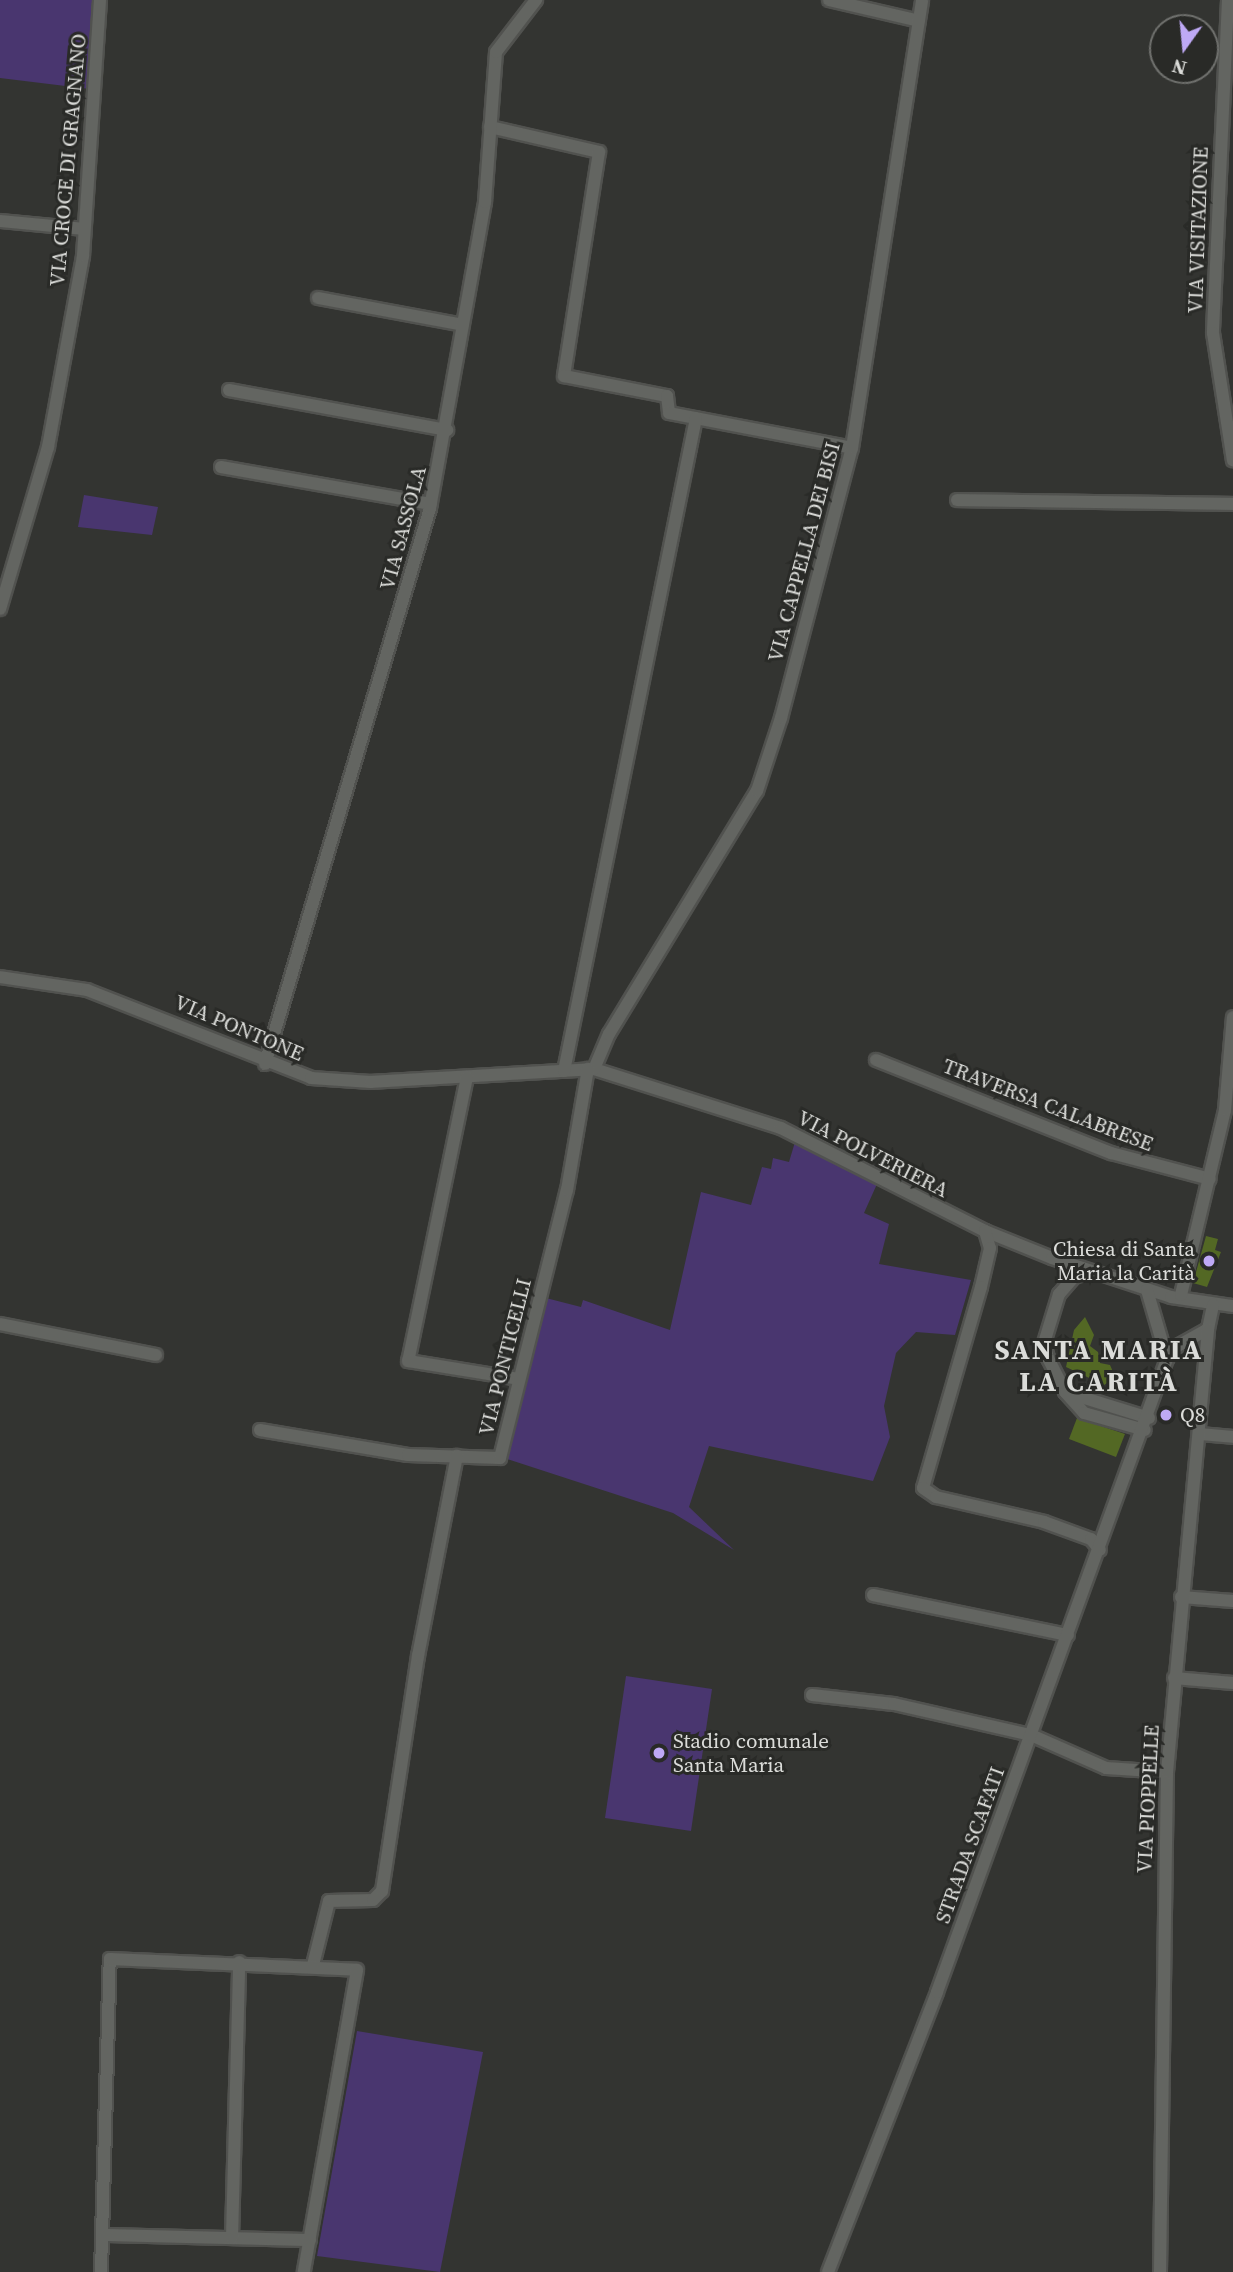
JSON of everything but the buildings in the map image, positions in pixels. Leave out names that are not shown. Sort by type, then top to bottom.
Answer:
[{"type":"street","name":"VIA CROCE DI GRAGNANO","points":[[0,608],[55,418],[84,229],[100,0]]},
{"type":"street","name":"VIA SASSOLA","points":[[265,1064],[431,504],[447,430],[485,202],[496,52],[536,0]]},
{"type":"street","points":[[829,0],[919,21]]},
{"type":"street","name":"VIA CAPPELLA DEI BISI","points":[[591,1069],[609,1034],[757,791],[852,448],[922,0]]},
{"type":"street","name":"VIA VISITAZIONE","points":[[1228,0],[1213,333],[1233,460]]},
{"type":"street","points":[[490,127],[600,152],[564,376],[667,396],[669,413],[852,448]]},
{"type":"street","points":[[0,221],[84,229]]},
{"type":"street","points":[[318,298],[463,325]]},
{"type":"street","points":[[229,390],[447,430]]},
{"type":"street","points":[[564,1071],[696,418]]},
{"type":"street","points":[[221,467],[431,504]]},
{"type":"street","points":[[957,500],[1233,504]]},
{"type":"street","name":"VIA PONTONE","points":[[0,977],[87,990],[165,1017],[265,1064],[311,1078],[371,1082],[591,1069]]},
{"type":"street","points":[[1181,1295],[1210,1179],[1230,1081],[1233,1017]]},
{"type":"street","name":"TRAVERSA CALABRESE","points":[[876,1060],[1111,1153],[1210,1179]]},
{"type":"street","name":"VIA POLVERIERA","points":[[591,1069],[781,1128],[985,1231],[1090,1272]]},
{"type":"street","name":"VIA PONTICELLI","points":[[260,1430],[408,1455],[499,1458],[567,1190],[591,1069]]},
{"type":"street","points":[[467,1077],[408,1361],[519,1379]]},
{"type":"street","points":[[985,1231],[990,1248],[923,1488],[936,1497],[1079,1535],[1100,1550]]},
{"type":"street","points":[[990,1248],[1004,1239]]},
{"type":"street","points":[[1208,1329],[1174,1348],[1167,1359],[1147,1424],[1065,1392],[1044,1343],[1065,1284],[1090,1272],[1147,1290],[1181,1295],[1213,1305],[1233,1306]]},
{"type":"street","points":[[1147,1290],[1167,1359]]},
{"type":"street","name":"VIA PIOPPELLE","points":[[1160,2272],[1167,1772],[1181,1597],[1200,1433],[1208,1329],[1213,1305]]},
{"type":"street","points":[[0,1324],[156,1355]]},
{"type":"street","name":"STRADA SCAFATI","points":[[828,2272],[1147,1424]]},
{"type":"street","points":[[1200,1433],[1233,1437]]},
{"type":"street","points":[[313,1965],[329,1901],[373,1900],[382,1891],[457,1456]]},
{"type":"street","points":[[873,1595],[1068,1635]]},
{"type":"street","points":[[1181,1597],[1233,1601]]},
{"type":"street","points":[[1174,1678],[1233,1683]]},
{"type":"street","points":[[812,1695],[894,1704],[1031,1735],[1106,1768],[1167,1772]]},
{"type":"street","points":[[101,2272],[110,1959],[351,1966],[360,1977],[304,2272]]},
{"type":"street","points":[[232,2238],[239,1962]]},
{"type":"street","points":[[103,2235],[310,2240]]},
{"type":"shaded area","points":[[0,0],[95,0],[90,89],[0,78]]},
{"type":"shaded area","points":[[84,495],[158,507],[152,535],[78,527]]},
{"type":"shaded area","points":[[795,1142],[877,1184],[864,1213],[889,1224],[879,1264],[971,1280],[955,1335],[916,1332],[896,1353],[884,1406],[890,1437],[873,1481],[709,1446],[689,1507],[734,1550],[673,1513],[504,1458],[542,1297],[581,1307],[583,1300],[670,1330],[701,1192],[751,1205],[762,1167],[771,1169],[773,1158],[789,1162]]},
{"type":"shaded area","name":"Stadio comunale Santa Maria","points":[[626,1676],[712,1689],[691,1831],[605,1818]]},
{"type":"shaded area","points":[[357,2031],[483,2052],[440,2272],[317,2256]]},
{"type":"place","name":"Chiesa di Santa Maria la Carità","points":[[1209,1261]]},
{"type":"place","name":"Q8","points":[[1166,1415]]},
{"type":"place","name":"Stadio comunale Santa Maria","points":[[659,1753]]},
{"type":"district","name":"SANTA MARIA LA CARITÀ","points":[[1099,1365]]}]
